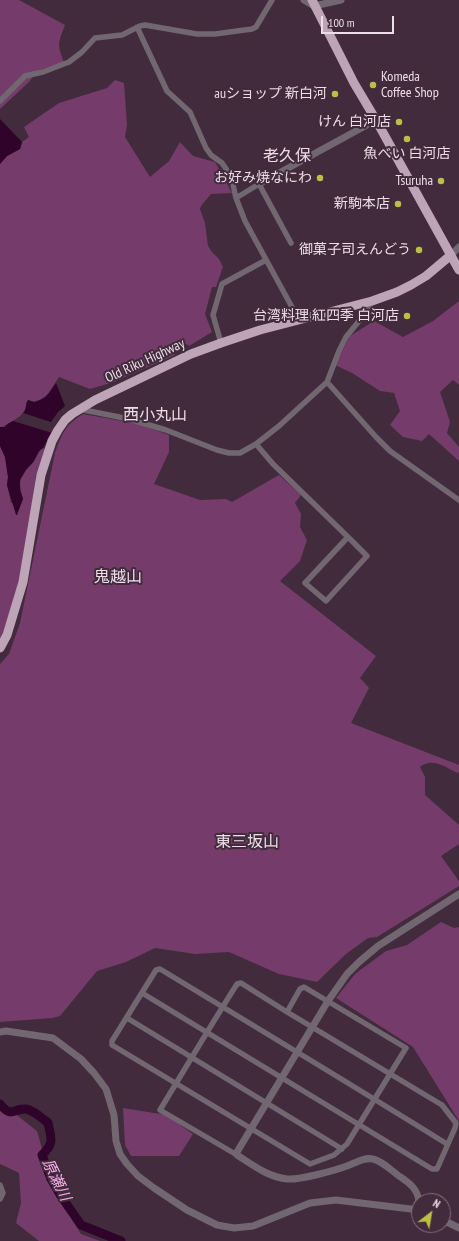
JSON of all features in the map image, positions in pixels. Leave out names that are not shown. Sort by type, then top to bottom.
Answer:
[{"type":"highway","points":[[313,3],[354,83],[459,270]]},
{"type":"highway","name":"Old Riku Highway","points":[[0,648],[23,582],[36,499],[45,462],[52,441],[58,430],[78,409],[184,358],[221,343],[260,330],[372,301],[397,292],[426,276],[451,255]]},
{"type":"street","points":[[0,100],[25,76],[43,72],[69,62],[82,52],[95,38],[122,35],[137,27],[145,25],[197,34],[215,34],[252,30],[256,27],[272,0]]},
{"type":"street","points":[[304,0],[313,3],[341,0]]},
{"type":"street","points":[[137,27],[167,91],[190,112],[206,148],[211,155],[222,163],[231,176],[236,198],[245,221],[299,320]]},
{"type":"street","points":[[236,198],[376,120]]},
{"type":"street","points":[[259,184],[291,243]]},
{"type":"street","name":"Old Riku Highway","points":[[451,255],[459,247]]},
{"type":"street","points":[[221,343],[213,315],[222,284],[266,260]]},
{"type":"street","points":[[78,409],[129,419],[166,430],[217,450],[229,453],[240,453],[256,444],[279,426],[327,382],[342,344],[368,310],[372,301]]},
{"type":"street","points":[[327,382],[390,451],[459,500]]},
{"type":"street","points":[[256,444],[273,464],[348,537],[367,556],[326,600],[305,583],[348,537]]},
{"type":"street","points":[[237,1155],[237,1152],[281,1078],[328,1001],[347,974],[370,952],[459,894]]},
{"type":"street","points":[[287,1012],[300,989],[304,987],[406,1048],[390,1074],[375,1099],[359,1125],[348,1144],[334,1155],[310,1164],[112,1045],[112,1041],[156,970],[160,969],[375,1099],[447,1144]]},
{"type":"street","points":[[142,993],[207,1032],[281,1078],[432,1169],[437,1169],[456,1123],[442,1105],[241,983],[237,984],[222,1007],[207,1032],[192,1058],[160,1110],[266,1173],[277,1177],[288,1179],[301,1178],[366,1159],[374,1159],[414,1188],[417,1193]]},
{"type":"street","points":[[126,1018],[342,1149]]},
{"type":"street","points":[[0,1032],[6,1030],[53,1038],[81,1059],[106,1089],[114,1114],[116,1141],[120,1154],[126,1164],[138,1176],[154,1188],[187,1210],[217,1225],[234,1228],[253,1226],[310,1203],[336,1200],[411,1205]]},
{"type":"street","points":[[0,1185],[3,1193],[0,1200]]},
{"type":"shaded area","points":[[0,0],[19,0],[65,25],[59,44],[64,62],[37,71],[29,82],[0,109]]},
{"type":"shaded area","points":[[115,80],[124,83],[127,125],[125,137],[150,177],[169,161],[180,142],[193,156],[215,162],[232,193],[211,194],[200,209],[205,223],[208,246],[219,259],[223,267],[216,287],[212,287],[205,314],[212,332],[189,346],[185,343],[172,350],[175,355],[114,382],[90,389],[59,377],[46,397],[34,402],[29,400],[26,403],[26,407],[22,414],[4,427],[0,427],[0,164],[7,156],[20,149],[22,142],[29,137],[24,127],[59,103],[107,88]]},
{"type":"shaded area","points":[[0,119],[22,142],[20,149],[7,156],[0,164]]},
{"type":"shaded area","points":[[459,301],[459,385],[453,380],[440,392],[450,422],[447,433],[459,447],[459,461],[429,434],[422,441],[403,437],[390,425],[400,411],[394,393],[380,391],[352,373],[335,365],[350,336],[374,321],[403,337],[433,321]]},
{"type":"shaded area","points":[[56,383],[65,406],[58,412],[51,422],[23,413],[28,400],[34,402],[38,401],[49,392]]},
{"type":"shaded area","points":[[83,414],[139,424],[169,435],[169,452],[154,484],[200,500],[226,499],[232,502],[279,475],[301,495],[295,503],[301,514],[300,527],[307,540],[300,561],[280,581],[376,656],[360,678],[369,688],[351,723],[459,765],[459,772],[457,773],[444,766],[434,763],[425,764],[420,767],[425,777],[425,795],[459,825],[459,844],[441,856],[459,881],[459,886],[377,937],[368,938],[346,954],[317,982],[279,974],[229,952],[195,954],[155,948],[126,962],[97,971],[60,1016],[0,1022],[0,664],[9,654],[20,623],[55,453],[64,431],[72,422]]},
{"type":"shaded area","points":[[13,421],[51,433],[43,448],[39,451],[34,461],[20,480],[20,490],[23,499],[17,515],[7,485],[8,477],[5,457],[0,446],[0,427],[4,427]]},
{"type":"shaded area","points":[[0,446],[5,457],[8,477],[7,485],[11,503],[23,498],[20,486],[22,475],[24,471],[33,463],[40,451],[43,448],[45,449],[36,475],[23,569],[4,631],[0,638]]},
{"type":"shaded area","points":[[441,922],[454,928],[459,927],[459,1121],[413,1047],[336,998],[355,974],[386,951],[407,945]]},
{"type":"shaded area","points":[[123,1108],[164,1114],[193,1134],[179,1156],[131,1156],[125,1145]]},
{"type":"shaded area","points":[[9,1109],[37,1131],[44,1156],[63,1204],[81,1234],[100,1241],[39,1241],[16,1223],[21,1203],[19,1173],[0,1164],[0,1110]]},
{"type":"waterway","name":"原瀬川","points":[[0,1104],[10,1112],[22,1109],[29,1110],[48,1123],[51,1140],[49,1147],[42,1155],[51,1179],[61,1196],[81,1225],[121,1241]]},
{"type":"place","name":"Komeda Coffee Shop","points":[[373,85]]},
{"type":"place","name":"auショップ 新白河","points":[[335,94]]},
{"type":"place","name":"けん 白河店","points":[[399,122]]},
{"type":"place","name":"魚べい 白河店","points":[[407,139]]},
{"type":"place","name":"お好み焼なにわ","points":[[320,178]]},
{"type":"place","name":"Tsuruha","points":[[441,181]]},
{"type":"place","name":"新駒本店","points":[[398,204]]},
{"type":"place","name":"御菓子司えんどう","points":[[419,250]]},
{"type":"place","name":"台湾料理 紅四季 白河店","points":[[407,316]]},
{"type":"district","name":"老久保","points":[[287,156]]},
{"type":"district","name":"西小丸山","points":[[155,415]]},
{"type":"district","name":"鬼越山","points":[[118,577]]},
{"type":"district","name":"東三坂山","points":[[247,842]]}]
